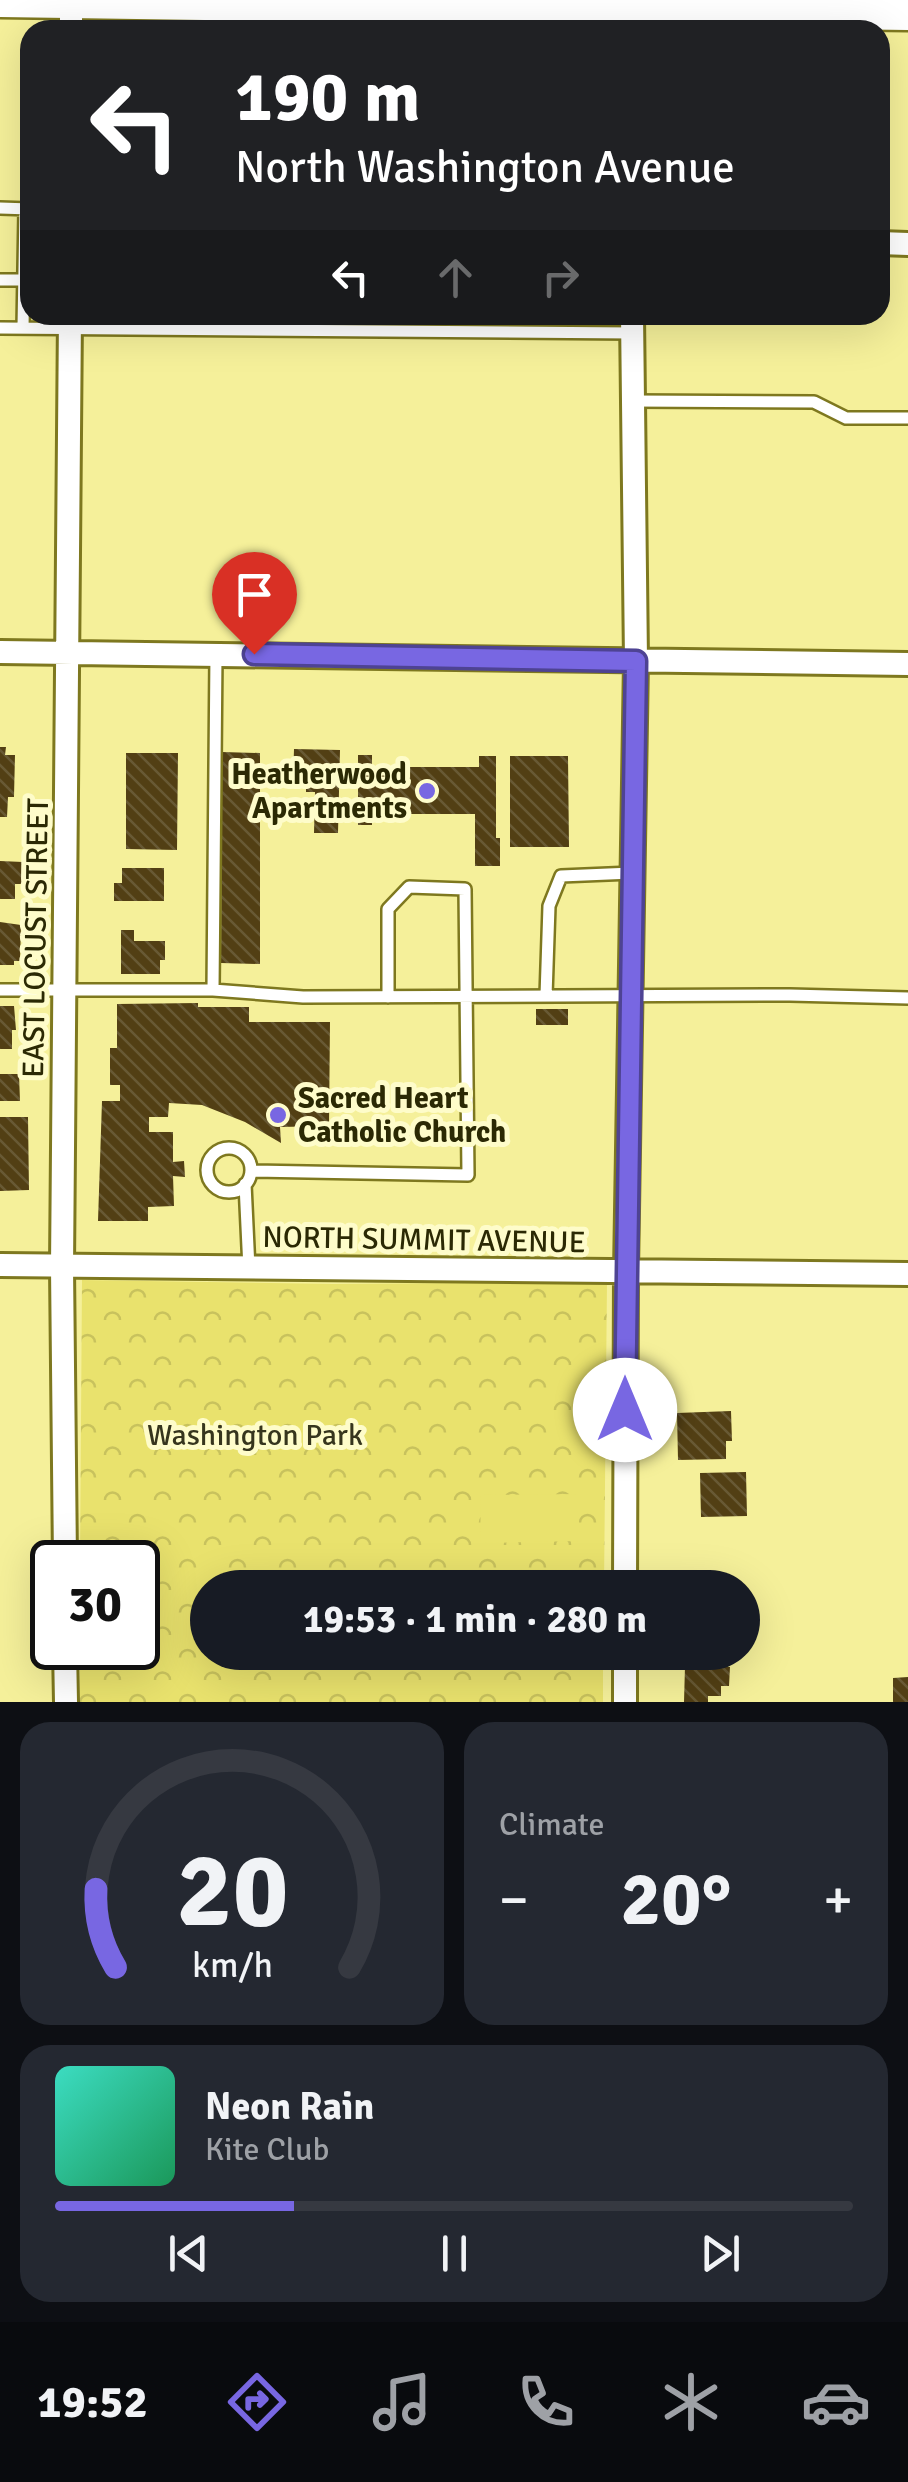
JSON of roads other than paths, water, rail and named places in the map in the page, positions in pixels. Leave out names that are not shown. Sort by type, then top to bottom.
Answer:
[{"type":"street","points":[[0,2],[71,11],[374,3],[634,13],[908,16]]},
{"type":"street","name":"EAST LOCUST STREET","points":[[65,1540],[62,1267],[70,325]]},
{"type":"street","points":[[625,1570],[636,661],[632,325]]},
{"type":"street","points":[[0,652],[908,664]]},
{"type":"street","name":"NORTH SUMMIT AVENUE","points":[[0,1266],[908,1274]]},
{"type":"street","points":[[66,1670],[66,1702]]},
{"type":"street","points":[[625,1670],[625,1702]]},
{"type":"lane","points":[[0,328],[47,325]]},
{"type":"lane","points":[[633,401],[814,402],[846,418],[908,418]]},
{"type":"lane","points":[[213,990],[216,654]]},
{"type":"lane","points":[[546,996],[548,906],[562,876],[632,874]]},
{"type":"lane","points":[[250,1171],[468,1175],[465,889],[409,887],[388,909],[388,997]]},
{"type":"lane","points":[[0,990],[213,990],[304,997],[908,998]]},
{"type":"lane","points":[[245,1184],[225,1191],[212,1184],[207,1171],[211,1158],[222,1149],[236,1149],[246,1158],[250,1171],[245,1184],[249,1268]]},
{"type":"place","name":"Heatherwood Apartments","points":[[427,791]]},
{"type":"place","name":"Sacred Heart Catholic Church","points":[[278,1115]]},
{"type":"park label","name":"Washington Park","points":[[255,1435]]}]
